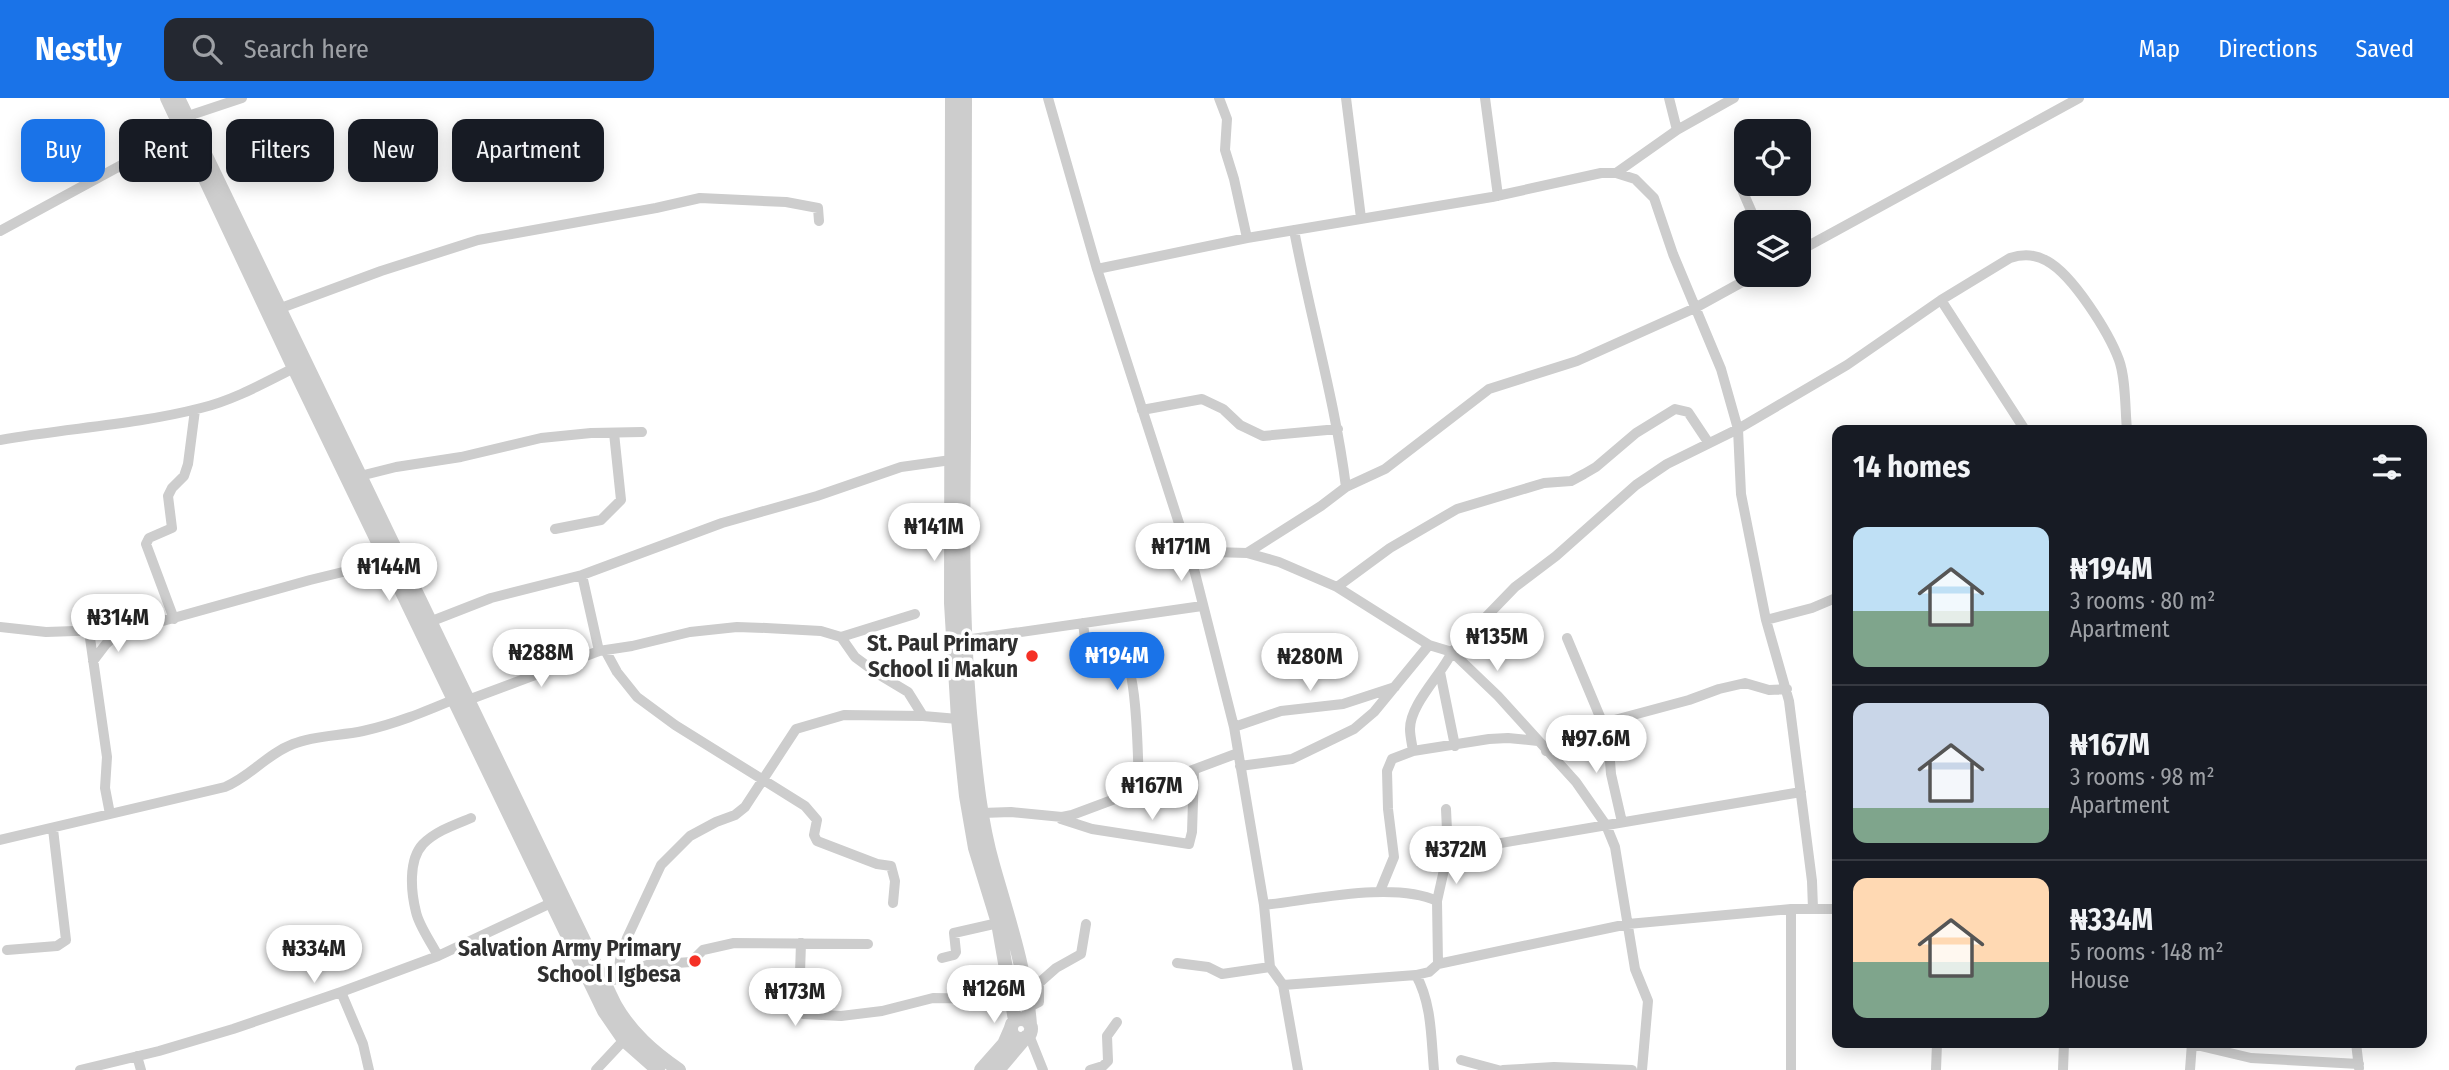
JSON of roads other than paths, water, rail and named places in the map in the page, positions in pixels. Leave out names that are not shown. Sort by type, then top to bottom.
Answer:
[{"type":"street","points":[[167,98],[177,119]]},
{"type":"street","points":[[178,98],[432,621],[461,700],[551,902],[604,1011],[624,1040],[658,1070]]},
{"type":"street","points":[[188,116],[242,98]]},
{"type":"street","points":[[952,98],[951,603],[958,719],[965,796],[975,848],[998,923],[1013,1024],[1004,1044],[981,1070]]},
{"type":"street","points":[[965,98],[965,640],[982,813],[993,864],[1013,930],[1029,1007],[1029,1032],[998,1070]]},
{"type":"street","points":[[1048,98],[1097,270],[1190,556],[1234,727],[1264,905],[1270,967],[1283,985],[1298,1070]]},
{"type":"street","points":[[1219,98],[1227,119],[1225,150],[1247,238]]},
{"type":"street","points":[[1346,98],[1361,218]]},
{"type":"street","points":[[1485,98],[1498,196]]},
{"type":"street","points":[[1669,98],[1677,130]]},
{"type":"street","points":[[1616,173],[1677,130],[1734,98]]},
{"type":"street","points":[[1811,244],[2080,98]]},
{"type":"street","points":[[0,231],[119,166]]},
{"type":"street","points":[[1097,270],[1247,238],[1498,196],[1576,178],[1616,173],[1635,179],[1654,198],[1673,254],[1721,369],[1738,429],[1741,494],[1766,620],[1787,689],[1812,881],[1813,909]]},
{"type":"street","points":[[206,182],[388,561],[611,981],[619,1013],[633,1032],[679,1070]]},
{"type":"street","points":[[281,308],[478,240],[700,198],[786,202],[818,208],[819,221]]},
{"type":"street","points":[[1294,230],[1307,302],[1338,429],[1346,487]]},
{"type":"street","points":[[1413,751],[1409,727],[1425,690],[1452,652],[1515,587],[1556,556],[1636,485],[1667,464],[1738,429],[1847,365],[1941,300],[2010,258],[2021,255],[2048,261],[2096,313],[2120,363],[2126,425]]},
{"type":"street","points":[[1247,553],[1346,487],[1385,469],[1489,389],[1577,361],[1695,308],[1734,287]]},
{"type":"street","points":[[1941,300],[2022,425]]},
{"type":"street","points":[[0,440],[195,410],[238,396],[294,368]]},
{"type":"street","points":[[1142,410],[1202,399],[1223,409],[1240,425],[1263,436],[1338,429]]},
{"type":"street","points":[[1337,587],[1390,548],[1457,509],[1544,483],[1571,481],[1595,467],[1636,433],[1675,409],[1685,409],[1688,412],[1708,442]]},
{"type":"street","points":[[174,619],[146,544],[149,538],[172,528],[169,496],[184,476],[188,464],[195,410]]},
{"type":"street","points":[[360,476],[461,457],[541,438],[642,432]]},
{"type":"street","points":[[555,529],[601,520],[621,500],[614,433]]},
{"type":"street","points":[[432,621],[491,598],[582,575],[722,523],[817,496],[901,467],[951,460]]},
{"type":"street","points":[[1190,556],[1213,552],[1247,553],[1279,562],[1337,587],[1429,645],[1452,652],[1498,696],[1576,782],[1606,824],[1615,847],[1635,969],[1648,1000],[1642,1070]]},
{"type":"street","points":[[0,627],[46,632],[124,629],[174,619],[388,561]]},
{"type":"street","points":[[582,575],[602,650],[637,697],[675,725],[799,801],[818,824],[814,835],[817,841],[877,864],[891,866],[895,881],[893,902]]},
{"type":"street","points":[[1766,620],[1812,608],[1832,600]]},
{"type":"street","points":[[965,640],[1202,606]]},
{"type":"street","points":[[0,840],[225,787],[243,778],[266,758],[290,745],[314,738],[386,726],[602,650],[690,632],[737,628],[821,631],[841,637],[915,614]]},
{"type":"street","points":[[1083,622],[1089,652],[1119,655],[1127,662],[1136,712],[1139,790]]},
{"type":"street","points":[[93,661],[106,644],[124,629]]},
{"type":"street","points":[[89,631],[107,757],[105,788],[110,814]]},
{"type":"street","points":[[841,637],[855,657],[908,692],[923,716]]},
{"type":"street","points":[[1567,638],[1605,723],[1611,774],[1622,822]]},
{"type":"street","points":[[1240,766],[1292,759],[1354,729],[1374,712],[1429,645]]},
{"type":"street","points":[[1440,672],[1455,746]]},
{"type":"street","points":[[1546,751],[1605,723],[1732,685],[1750,684],[1769,690],[1787,689]]},
{"type":"street","points":[[1234,727],[1281,711],[1343,704],[1397,686]]},
{"type":"street","points":[[611,981],[627,938],[661,865],[690,836],[735,815],[745,807],[796,729],[838,716],[923,716],[958,719]]},
{"type":"street","points":[[1380,891],[1394,857],[1387,771],[1392,759],[1413,751],[1501,738],[1538,741]]},
{"type":"street","points":[[982,813],[1011,811],[1062,817],[1072,815],[1238,754]]},
{"type":"street","points":[[1062,817],[1061,819],[1092,829],[1189,844],[1192,832],[1194,771]]},
{"type":"street","points":[[1448,852],[1801,792]]},
{"type":"street","points":[[1438,964],[1437,901],[1448,852],[1446,809]]},
{"type":"street","points":[[438,956],[416,915],[412,871],[414,862],[420,848],[433,835],[471,818]]},
{"type":"street","points":[[7,950],[57,946],[66,940],[53,829]]},
{"type":"street","points":[[1264,905],[1380,891],[1417,895],[1437,901]]},
{"type":"street","points":[[80,1070],[233,1029],[341,992],[438,956],[551,902]]},
{"type":"street","points":[[1283,985],[1416,975],[1430,972],[1438,964],[1628,924],[1791,909],[1832,909]]},
{"type":"street","points":[[1791,909],[1791,1070]]},
{"type":"street","points":[[942,958],[956,952],[954,933],[998,923]]},
{"type":"street","points":[[1029,1007],[1039,1002],[1039,983],[1056,968],[1081,954],[1086,924]]},
{"type":"street","points":[[802,943],[799,1003],[803,1014],[841,1016],[882,1011],[933,998],[991,999]]},
{"type":"street","points":[[611,981],[647,965],[691,962],[703,950],[726,944],[868,944]]},
{"type":"street","points":[[1177,963],[1208,967],[1222,974],[1270,967]]},
{"type":"street","points":[[1416,975],[1422,985],[1428,1007],[1434,1070]]},
{"type":"street","points":[[341,992],[363,1045],[369,1070]]},
{"type":"street","points":[[1013,1024],[1024,1019],[1043,1070]]},
{"type":"street","points":[[1090,1070],[1103,1066],[1108,1061],[1107,1036],[1117,1022]]},
{"type":"street","points":[[596,1070],[624,1040]]},
{"type":"street","points":[[1936,1070],[1937,1048]]},
{"type":"street","points":[[2063,1070],[2064,1048]]},
{"type":"street","points":[[2190,1070],[2192,1048]]},
{"type":"street","points":[[2209,1048],[2251,1058],[2359,1067],[2357,1048]]},
{"type":"street","points":[[137,1056],[141,1070]]},
{"type":"street","points":[[1461,1060],[1498,1070]]},
{"type":"street","points":[[1509,1070],[1564,1067],[1632,1070]]},
{"type":"place","name":"St. Paul Primary School Ii Makun","points":[[1032,656]]},
{"type":"place","name":"Salvation Army Primary School I Igbesa","points":[[695,961]]}]
